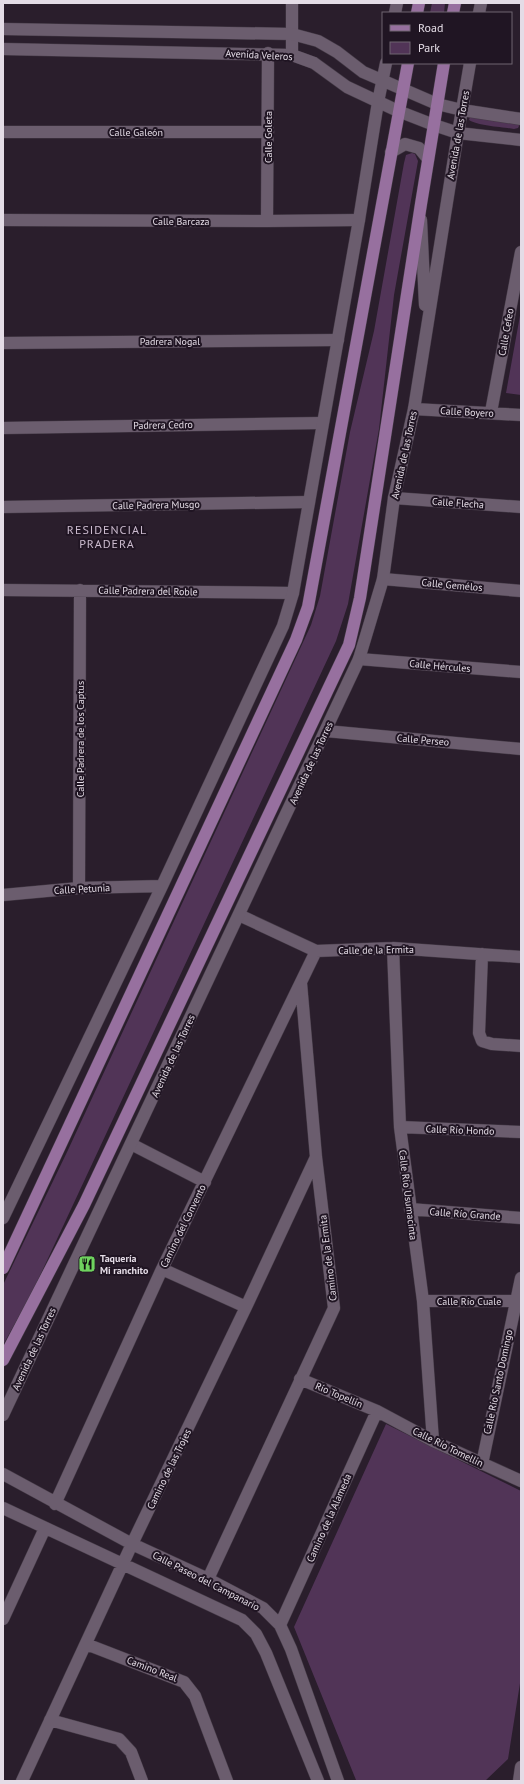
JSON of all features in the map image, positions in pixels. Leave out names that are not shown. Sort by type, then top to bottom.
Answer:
[{"type":"main road","points":[[3,1268],[296,640],[308,607],[408,64]]},
{"type":"main road","name":"Avenida de las Torres","points":[[3,1360],[84,1205],[349,645],[360,598],[444,64]]},
{"type":"street","points":[[292,3],[292,54]]},
{"type":"street","name":"Avenida Veleros","points":[[3,29],[292,34],[318,41],[336,52],[358,69],[437,104],[462,110],[521,120]]},
{"type":"street","name":"Avenida Veleros","points":[[3,49],[292,54],[314,63],[347,87],[398,111],[434,125],[458,133],[521,140]]},
{"type":"street","name":"Calle Goleta","points":[[268,53],[268,221]]},
{"type":"street","points":[[3,1218],[162,886],[283,626],[293,593],[386,64]]},
{"type":"street","name":"Avenida de las Torres","points":[[3,1415],[359,659],[383,579],[394,498],[414,409],[470,64]]},
{"type":"street","name":"Calle Galeón","points":[[3,132],[268,132]]},
{"type":"street","points":[[391,152],[405,144],[419,148],[428,160]]},
{"type":"street","points":[[421,204],[426,330]]},
{"type":"street","name":"Calle Barcaza","points":[[3,220],[359,220]]},
{"type":"street","name":"Calle Cefeo","points":[[491,412],[521,252]]},
{"type":"street","name":"Padrera Nogal","points":[[3,342],[338,340]]},
{"type":"street","name":"Calle Boyero","points":[[414,409],[491,412],[521,415]]},
{"type":"street","name":"Padrera Cedro","points":[[3,428],[322,423]]},
{"type":"street","name":"Calle Flecha","points":[[394,498],[521,507]]},
{"type":"street","name":"Calle Padrera Musgo","points":[[3,508],[308,502]]},
{"type":"street","name":"Calle Gemélos","points":[[383,579],[521,591]]},
{"type":"street","name":"Calle Padrera del Roble","points":[[3,590],[293,593]]},
{"type":"street","name":"Calle Padrera de los Captus","points":[[79,888],[80,590]]},
{"type":"street","name":"Calle Hércules","points":[[359,659],[521,672]]},
{"type":"street","name":"Calle Perseo","points":[[326,731],[521,749]]},
{"type":"street","name":"Calle Petunia","points":[[3,895],[79,888],[162,886]]},
{"type":"street","name":"Calle de la Ermita","points":[[239,915],[316,951],[393,948],[521,957]]},
{"type":"street","name":"Calle Río Usumacinta","points":[[393,948],[400,1127],[422,1301],[433,1441]]},
{"type":"street","name":"Camino del Convento","points":[[55,1504],[162,1269],[316,951]]},
{"type":"street","points":[[482,954],[479,1033],[482,1042],[521,1046]]},
{"type":"street","name":"Camino de la Ermita","points":[[208,1579],[334,1308],[316,1157],[301,983]]},
{"type":"street","name":"Calle Río Hondo","points":[[400,1127],[521,1132]]},
{"type":"street","points":[[131,1144],[205,1182]]},
{"type":"street","name":"Camino de las Trojes","points":[[22,1781],[132,1544],[316,1157]]},
{"type":"street","name":"Calle Río Grande","points":[[410,1210],[521,1218]]},
{"type":"street","points":[[162,1269],[246,1307]]},
{"type":"street","name":"Calle Río Santo Domingo","points":[[482,1464],[521,1278]]},
{"type":"street","name":"Calle Río Cuale","points":[[422,1301],[516,1301]]},
{"type":"street","name":"Río Topellin","points":[[300,1379],[377,1411]]},
{"type":"street","name":"Calle Río Tomellin","points":[[377,1411],[433,1441],[521,1481]]},
{"type":"street","name":"Camino de la Alameda","points":[[280,1625],[377,1411]]},
{"type":"street","name":"Calle Paseo del Campanario","points":[[3,1474],[55,1504],[132,1544],[208,1579],[262,1608],[280,1625],[291,1649],[338,1781]]},
{"type":"street","name":"Calle Paseo del Campanario","points":[[3,1508],[242,1620],[256,1634],[318,1781]]},
{"type":"street","points":[[3,1619],[45,1528]]},
{"type":"street","name":"Camino Real","points":[[86,1644],[184,1682],[195,1696],[227,1781]]},
{"type":"street","points":[[50,1720],[119,1739],[131,1752],[142,1781]]},
{"type":"green space","points":[[432,3],[445,3],[444,12],[430,12]]},
{"type":"green space","points":[[470,117],[518,122],[519,126],[518,128],[514,129],[484,125],[469,120]]},
{"type":"green space","points":[[412,153],[415,154],[418,161],[394,295],[379,429],[348,604],[336,641],[30,1297],[3,1345],[3,1285],[68,1150],[311,625],[320,596],[350,432],[374,331],[404,163],[406,155]]},
{"type":"green space","points":[[521,310],[521,395],[506,393]]},
{"type":"green space","points":[[386,1424],[521,1491],[521,1677],[508,1759],[485,1781],[356,1780],[294,1627]]},
{"type":"place","name":"Taquería Mi ranchito","points":[[87,1264]]},
{"type":"district","name":"RESIDENCIAL PRADERA","points":[[107,536]]}]
